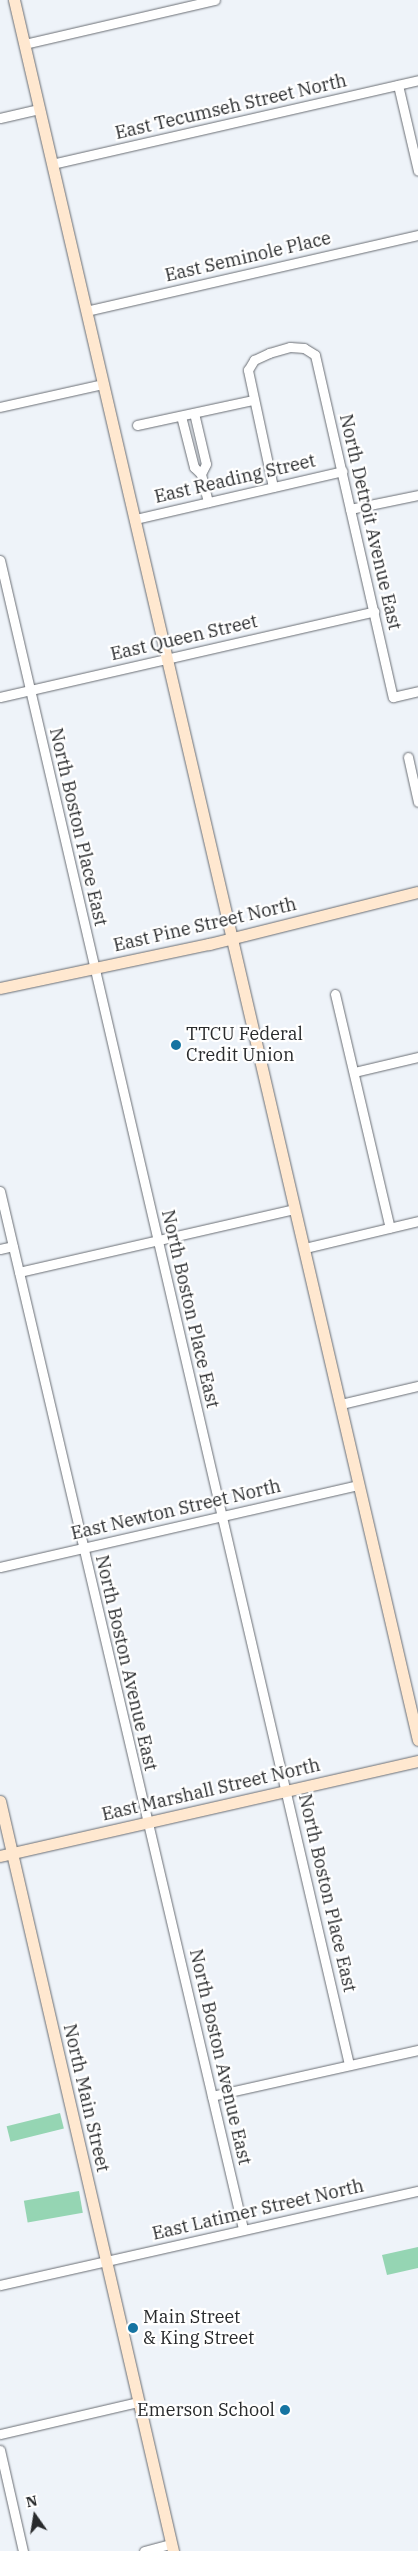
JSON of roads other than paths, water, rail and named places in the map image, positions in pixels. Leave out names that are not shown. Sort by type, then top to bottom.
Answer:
[{"type":"main road","points":[[14,0],[418,1740]]},
{"type":"main road","name":"East Pine Street North","points":[[0,988],[231,938],[418,892]]},
{"type":"main road","name":"East Marshall Street North","points":[[0,1856],[418,1761]]},
{"type":"main road","name":"North Main Street","points":[[0,1801],[172,2548]]},
{"type":"street","points":[[24,44],[215,0]]},
{"type":"street","name":"East Tecumseh Street North","points":[[52,164],[418,80]]},
{"type":"street","points":[[398,85],[418,171]]},
{"type":"street","points":[[0,118],[39,109]]},
{"type":"street","name":"East Seminole Place","points":[[86,311],[418,235]]},
{"type":"street","name":"North Detroit Avenue East","points":[[253,400],[248,370],[254,360],[285,348],[304,348],[315,355],[393,696],[418,691]]},
{"type":"street","points":[[0,407],[103,384]]},
{"type":"street","points":[[137,426],[253,400],[273,487]]},
{"type":"street","points":[[194,413],[206,464],[201,474]]},
{"type":"street","points":[[182,416],[194,466],[201,474],[208,502]]},
{"type":"street","name":"East Reading Street","points":[[135,519],[343,471]]},
{"type":"street","points":[[350,509],[418,495]]},
{"type":"street","name":"North Boston Place East","points":[[0,560],[349,2065]]},
{"type":"street","name":"East Queen Street","points":[[0,697],[374,611]]},
{"type":"street","points":[[408,757],[418,802]]},
{"type":"street","points":[[335,994],[390,1228]]},
{"type":"street","points":[[354,1072],[418,1057]]},
{"type":"street","name":"North Boston Avenue East","points":[[0,1191],[243,2229]]},
{"type":"street","points":[[19,1272],[295,1209]]},
{"type":"street","points":[[305,1248],[418,1222]]},
{"type":"street","points":[[0,1249],[13,1246]]},
{"type":"street","points":[[341,1404],[418,1386]]},
{"type":"street","name":"East Newton Street North","points":[[0,1567],[359,1485]]},
{"type":"street","points":[[212,2096],[418,2050]]},
{"type":"street","name":"East Latimer Street North","points":[[0,2285],[418,2191]]},
{"type":"street","points":[[0,2434],[138,2402]]},
{"type":"street","points":[[0,2450],[23,2551]]},
{"type":"street","points":[[144,2551],[172,2548]]},
{"type":"place","name":"TTCU Federal Credit Union","points":[[176,1045]]},
{"type":"place","name":"Main Street & King Street","points":[[133,2328]]},
{"type":"place","name":"Emerson School","points":[[285,2410]]}]
